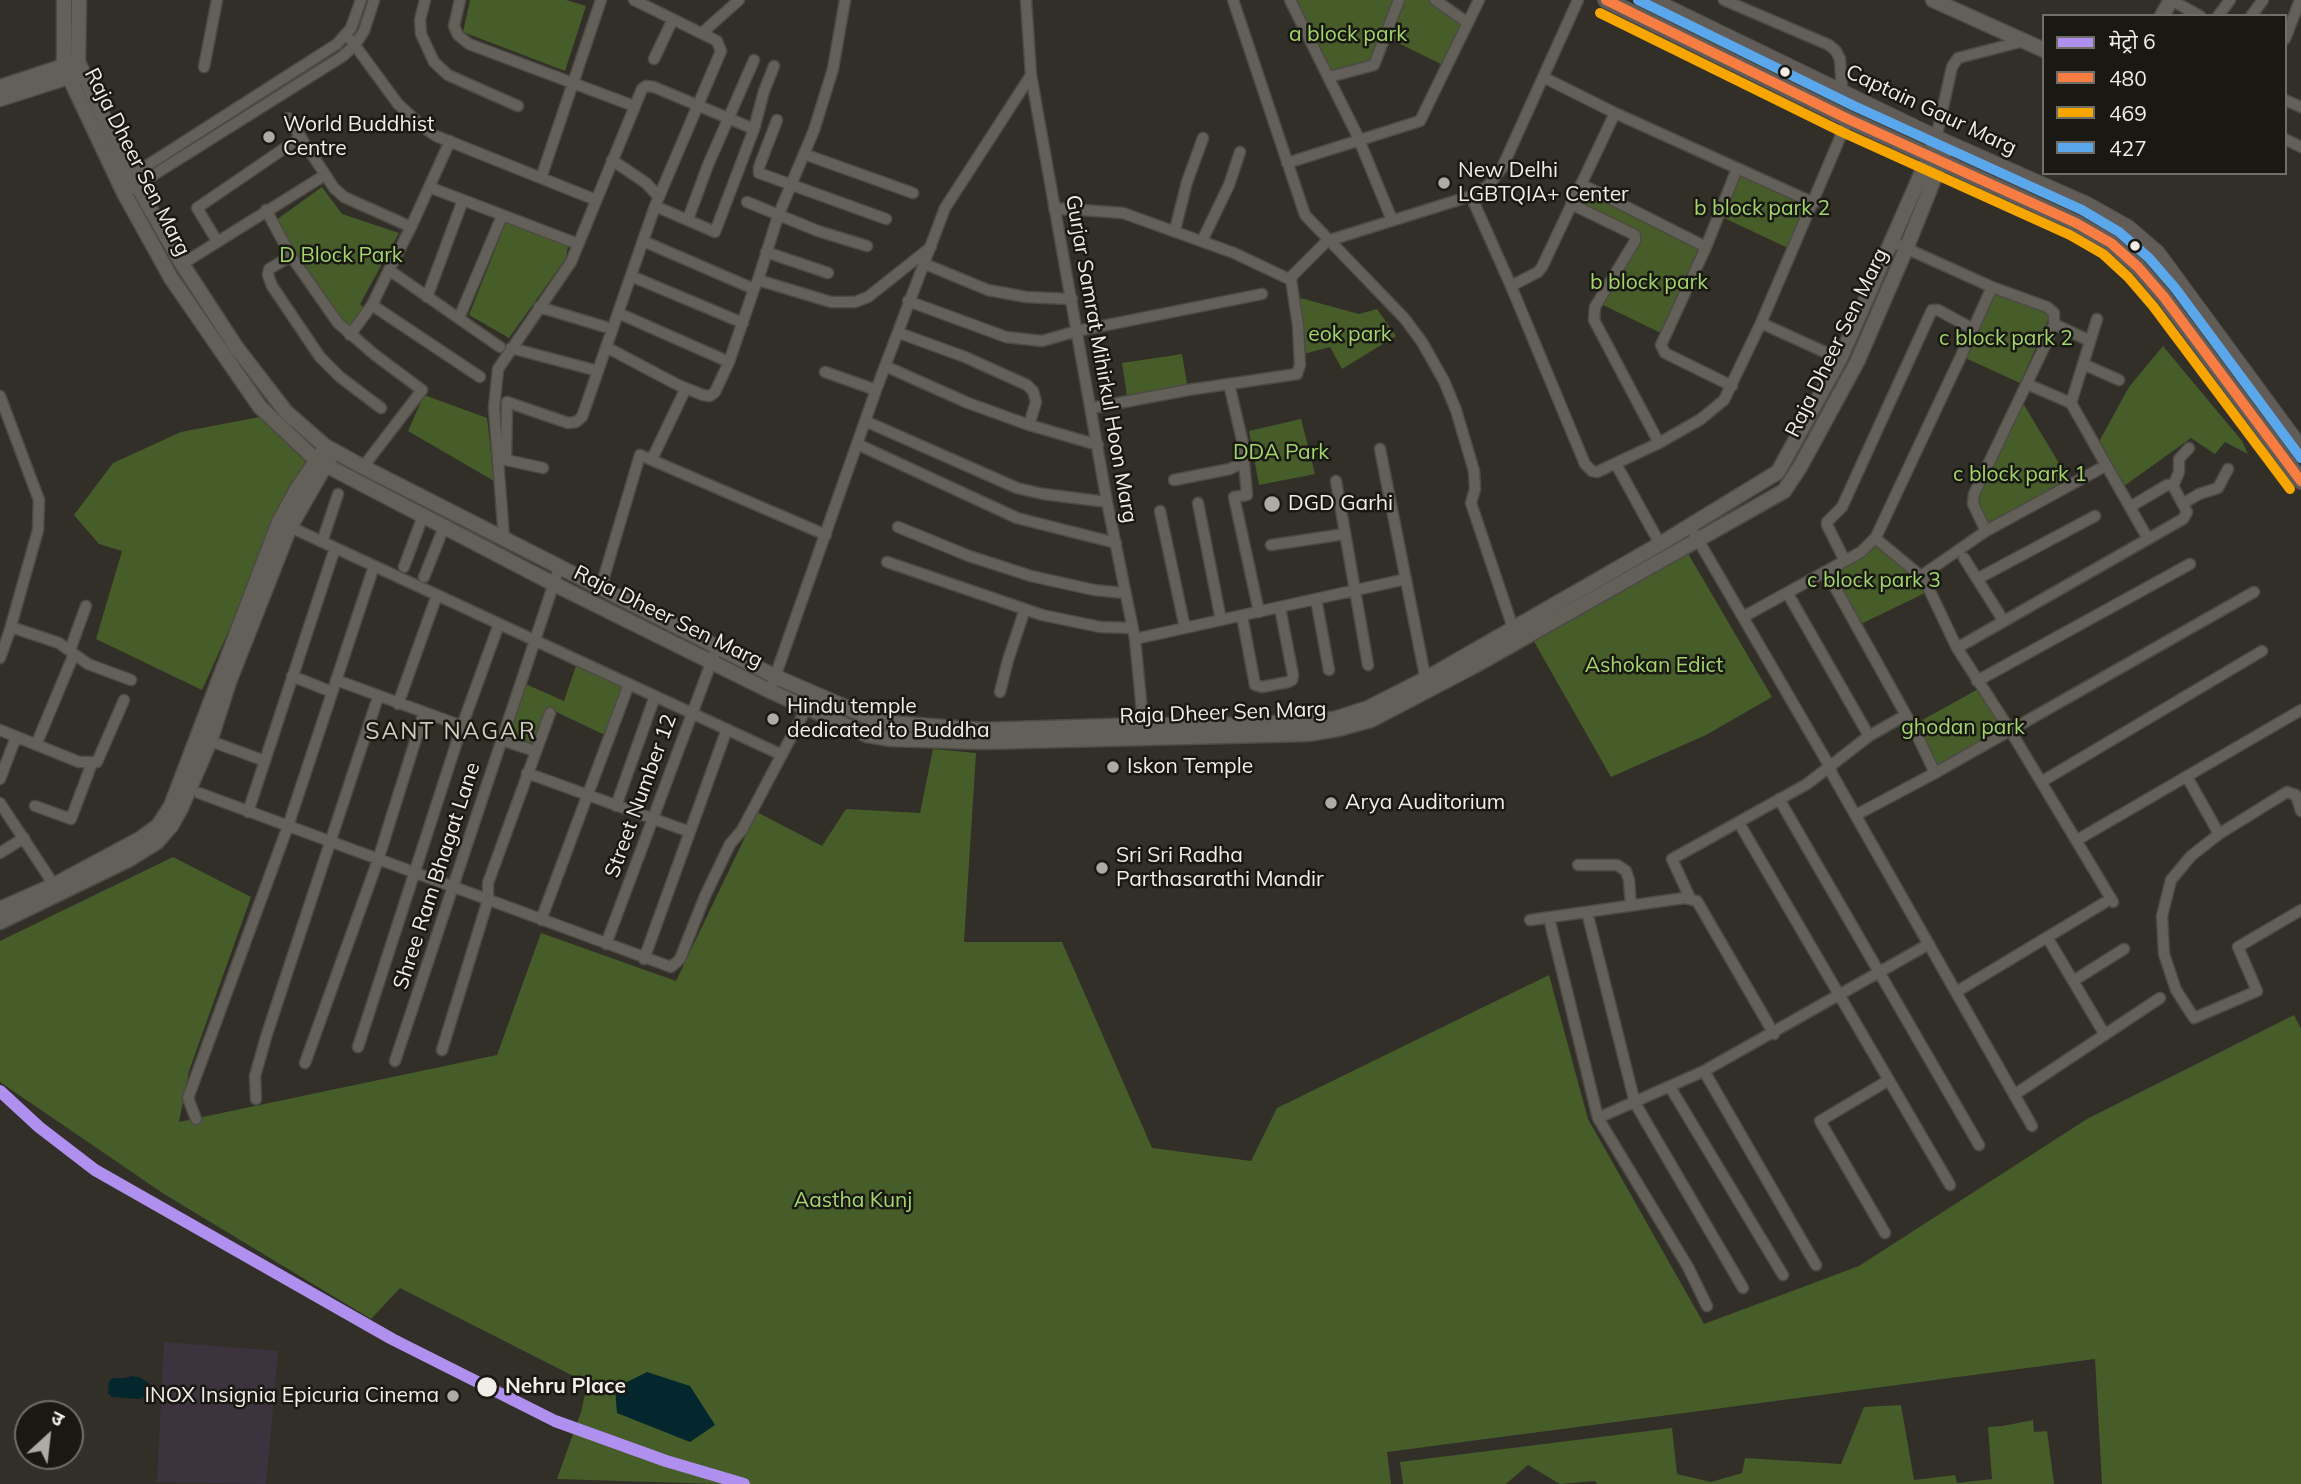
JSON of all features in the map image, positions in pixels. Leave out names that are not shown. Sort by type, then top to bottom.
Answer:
[{"type":"main road","name":"Captain Gaur Marg","points":[[1606,0],[1848,119],[2076,223],[2111,243],[2164,297],[2301,481]]},
{"type":"main road","name":"Captain Gaur Marg","points":[[1651,0],[1942,141],[2087,205],[2128,228],[2163,261],[2301,449]]},
{"type":"street","name":"Raja Dheer Sen Marg","points":[[64,0],[74,69],[171,278],[260,407],[304,449],[326,465],[444,527],[711,662],[873,719],[892,723],[982,730],[1307,734],[1371,720],[1513,628],[1660,544],[1778,472],[1840,359],[1892,242],[1935,160]]},
{"type":"street","name":"Raja Dheer Sen Marg","points":[[74,69],[79,0]]},
{"type":"street","points":[[204,67],[217,0]]},
{"type":"street","points":[[128,184],[328,50],[346,34],[356,19],[362,0]]},
{"type":"street","points":[[128,184],[277,100],[343,56],[364,32],[374,0]]},
{"type":"street","points":[[425,0],[420,20],[421,34],[434,62],[448,75],[518,106]]},
{"type":"street","points":[[460,0],[454,26],[458,35],[469,44],[634,106]]},
{"type":"street","points":[[541,178],[601,0]]},
{"type":"street","points":[[543,468],[506,460],[507,402],[568,423],[576,422],[582,417],[657,201],[721,51],[717,41],[634,0]]},
{"type":"street","points":[[702,33],[739,0]]},
{"type":"street","points":[[606,347],[686,388],[710,396],[715,392],[729,362],[778,216],[804,154],[833,69],[845,0]]},
{"type":"street","name":"Gurjar Samrat Mihirkul Hoon Marg","points":[[1026,0],[1031,75],[1133,634],[1143,731]]},
{"type":"street","points":[[1233,0],[1304,215],[1405,319],[1422,342],[1457,410],[1474,471],[1475,489],[1471,503],[1513,628]]},
{"type":"street","points":[[1290,0],[1359,140],[1392,220]]},
{"type":"street","points":[[1329,77],[1374,65],[1399,0]]},
{"type":"street","points":[[1435,0],[1468,23]]},
{"type":"street","points":[[1287,163],[1420,121],[1479,0]]},
{"type":"street","points":[[1092,408],[1297,374],[1300,365],[1298,325],[1291,280],[1293,275],[1327,241],[1471,196],[1480,192],[1496,177],[1578,0]]},
{"type":"street","points":[[1724,0],[1829,45],[1840,59],[1842,91]]},
{"type":"street","points":[[1933,0],[2042,49]]},
{"type":"street","points":[[2171,0],[2196,14]]},
{"type":"street","points":[[2287,34],[2300,0]]},
{"type":"street","points":[[654,59],[673,19]]},
{"type":"street","points":[[346,34],[398,104],[436,136],[596,200]]},
{"type":"street","points":[[1942,141],[1952,67],[1958,58],[2024,41]]},
{"type":"street","points":[[688,219],[754,60]]},
{"type":"street","points":[[612,160],[646,183],[657,201],[715,232],[754,129],[774,66]]},
{"type":"street","points":[[0,87],[74,69]]},
{"type":"street","points":[[0,99],[74,69]]},
{"type":"street","points":[[773,684],[876,390],[899,333],[908,301],[925,264],[945,208],[1031,75]]},
{"type":"street","points":[[1543,77],[1615,113],[1814,202]]},
{"type":"street","points":[[504,538],[494,408],[498,369],[506,347],[571,262],[634,106],[646,86],[754,129]]},
{"type":"street","points":[[269,89],[277,100]]},
{"type":"street","points":[[1511,286],[1538,272],[1542,267],[1615,113]]},
{"type":"street","points":[[288,118],[334,188],[344,197],[411,227]]},
{"type":"street","points":[[1471,196],[1584,464],[1597,472],[1659,443],[1718,407],[1732,386],[1761,323],[1848,119]]},
{"type":"street","points":[[777,120],[759,167],[760,173],[886,219]]},
{"type":"street","points":[[217,242],[197,208],[301,137]]},
{"type":"street","points":[[1175,230],[1187,182],[1203,138]]},
{"type":"street","points":[[350,335],[372,304],[450,141]]},
{"type":"street","name":"Raja Dheer Sen Marg","points":[[1427,685],[1784,491],[1800,467],[1857,362],[1906,249],[1942,141]]},
{"type":"street","points":[[1202,241],[1229,185],[1240,152]]},
{"type":"street","points":[[804,154],[913,193]]},
{"type":"street","points":[[1732,386],[1665,354],[1661,345],[1706,247],[1737,169]]},
{"type":"street","points":[[182,264],[325,175]]},
{"type":"street","name":"Raja Dheer Sen Marg","points":[[128,184],[236,347],[286,412],[330,449],[559,568],[717,646],[807,707],[867,735],[891,739],[982,742],[1143,731]]},
{"type":"street","points":[[1581,184],[1706,247]]},
{"type":"street","points":[[429,187],[578,244]]},
{"type":"street","points":[[427,297],[463,200]]},
{"type":"street","points":[[747,202],[778,216],[867,246]]},
{"type":"street","points":[[1571,204],[1635,235],[1635,242],[1595,307],[1594,320],[1659,443]]},
{"type":"street","points":[[1054,208],[1112,210],[1234,253],[1291,280]]},
{"type":"street","points":[[265,210],[290,256],[338,323],[422,390],[363,467]]},
{"type":"street","points":[[459,318],[502,216]]},
{"type":"street","points":[[643,241],[756,285],[831,302],[855,302],[868,297],[931,247]]},
{"type":"street","points":[[1892,242],[1992,287],[2052,310],[2054,324],[1974,494],[1973,504],[1986,531]]},
{"type":"street","points":[[766,252],[828,273]]},
{"type":"street","points":[[290,256],[276,262],[269,269],[272,286],[320,357],[340,377],[382,408]]},
{"type":"street","points":[[925,264],[988,290],[1026,297],[1072,299]]},
{"type":"street","points":[[389,270],[506,347],[598,371]]},
{"type":"street","points":[[631,276],[743,323]]},
{"type":"street","points":[[1743,617],[1861,552],[1875,538],[1992,287]]},
{"type":"street","points":[[908,301],[1006,337],[1042,341],[1077,331],[1262,294]]},
{"type":"street","points":[[372,304],[480,377]]},
{"type":"street","points":[[539,307],[612,329]]},
{"type":"street","points":[[1845,561],[1826,525],[1827,522],[1842,507],[1932,310],[1938,310],[1973,329]]},
{"type":"street","points":[[618,313],[729,362]]},
{"type":"street","points":[[2071,403],[2097,319]]},
{"type":"street","points":[[1761,323],[1840,359]]},
{"type":"street","points":[[2054,324],[2090,341]]},
{"type":"street","points":[[899,333],[965,357],[1027,385],[1033,390],[1036,402],[1029,425]]},
{"type":"street","points":[[2083,364],[2119,380]]},
{"type":"street","points":[[885,366],[968,403],[1029,425],[1098,445]]},
{"type":"street","points":[[825,372],[876,390]]},
{"type":"street","points":[[1229,384],[1244,447],[1247,495],[1234,497],[1259,612]]},
{"type":"street","points":[[2027,384],[2071,403],[2148,539]]},
{"type":"street","points":[[652,459],[686,388]]},
{"type":"street","points":[[0,396],[4,414],[39,500],[38,530],[0,658]]},
{"type":"street","points":[[865,421],[1017,488],[1107,502]]},
{"type":"street","points":[[858,444],[1017,517],[1116,543]]},
{"type":"street","points":[[304,449],[311,478]]},
{"type":"street","points":[[0,922],[158,826],[171,806],[204,738],[284,524],[311,478],[326,465],[330,449]]},
{"type":"street","points":[[1380,449],[1427,685]]},
{"type":"street","points":[[2173,486],[2179,472],[2179,459],[2189,449]]},
{"type":"street","points":[[601,587],[640,455],[826,535]]},
{"type":"street","points":[[1174,480],[1230,469],[1244,462]]},
{"type":"street","points":[[1616,464],[1660,544]]},
{"type":"street","points":[[311,478],[326,465]]},
{"type":"street","points":[[1920,576],[1986,531],[2105,466]]},
{"type":"street","points":[[2183,503],[2218,488],[2228,469]]},
{"type":"street","points":[[1336,481],[1368,665]]},
{"type":"street","points":[[2130,507],[2167,485],[2173,486]]},
{"type":"street","points":[[1957,648],[2183,519],[2187,512],[2173,486]]},
{"type":"street","points":[[322,542],[338,494]]},
{"type":"street","points":[[1198,503],[1221,620]]},
{"type":"street","points":[[1160,511],[1185,628]]},
{"type":"street","points":[[404,568],[423,516]]},
{"type":"street","points":[[1977,579],[2095,516]]},
{"type":"street","points":[[284,524],[782,755]]},
{"type":"street","points":[[1690,526],[1830,766],[1832,774],[2032,1126]]},
{"type":"street","points":[[424,577],[444,527]]},
{"type":"street","points":[[898,527],[969,556],[1031,576],[1094,590],[1124,593]]},
{"type":"street","points":[[1271,545],[1345,534]]},
{"type":"street","points":[[1875,538],[1920,576],[1931,591],[1957,648],[2077,840],[2108,902],[1956,992]]},
{"type":"street","points":[[248,812],[335,548]]},
{"type":"street","points":[[1964,558],[2003,620]]},
{"type":"street","points":[[887,562],[1042,615],[1133,634],[1185,628],[1406,579]]},
{"type":"street","points":[[1977,681],[2190,564]]},
{"type":"street","points":[[195,1119],[188,1098],[288,826],[374,566]]},
{"type":"street","name":"Shree Ram Bhagat Lane","points":[[395,1062],[559,568]]},
{"type":"street","points":[[1826,571],[1935,773]]},
{"type":"street","points":[[1856,815],[2254,592]]},
{"type":"street","points":[[1788,594],[1869,736]]},
{"type":"street","points":[[398,704],[437,595]]},
{"type":"street","points":[[1316,599],[1329,670]]},
{"type":"street","points":[[36,745],[72,652],[86,606]]},
{"type":"street","points":[[1242,615],[1255,685],[1262,687],[1292,680],[1280,608]]},
{"type":"street","points":[[1000,692],[1025,609]]},
{"type":"street","points":[[358,1047],[462,726],[499,624]]},
{"type":"street","points":[[11,627],[59,643],[88,664],[131,680]]},
{"type":"street","name":"Street Number 12","points":[[606,944],[717,646]]},
{"type":"street","points":[[2041,782],[2262,651]]},
{"type":"street","points":[[292,676],[332,692]]},
{"type":"street","points":[[336,680],[462,726]]},
{"type":"street","points":[[541,920],[629,684]]},
{"type":"street","points":[[616,806],[655,696]]},
{"type":"street","points":[[256,1099],[255,1076],[266,1037],[378,697]]},
{"type":"street","points":[[0,730],[79,762],[97,762],[124,701]]},
{"type":"street","points":[[199,793],[671,967],[680,959],[705,896],[730,844],[742,830],[807,707]]},
{"type":"street","points":[[2077,840],[2301,710]]},
{"type":"street","points":[[305,1063],[378,860],[424,713]]},
{"type":"street","points":[[442,1050],[488,901],[488,883],[550,713]]},
{"type":"street","points":[[1774,1034],[1701,906],[1690,898],[1672,859],[1807,784],[1869,736],[1906,715]]},
{"type":"street","points":[[644,958],[727,729]]},
{"type":"street","points":[[0,779],[16,737]]},
{"type":"street","points":[[204,738],[265,761]]},
{"type":"street","points":[[502,740],[535,751]]},
{"type":"street","points":[[35,806],[71,820],[92,763]]},
{"type":"street","points":[[527,773],[690,832]]},
{"type":"street","points":[[2187,777],[2219,834]]},
{"type":"street","points":[[2301,811],[2296,795],[2287,792],[2219,834],[2191,856],[2171,880],[2162,916],[2164,954],[2176,990],[2194,1017],[2258,991],[2238,947],[2301,910]]},
{"type":"street","points":[[1779,799],[1979,1145]]},
{"type":"street","points":[[0,803],[57,889]]},
{"type":"street","points":[[1739,823],[1950,1185]]},
{"type":"street","points":[[0,853],[24,838]]},
{"type":"street","points":[[1578,865],[1616,865],[1626,871],[1631,906]]},
{"type":"street","points":[[0,909],[57,889]]},
{"type":"street","points":[[1530,920],[1690,898]]},
{"type":"street","points":[[1587,912],[1635,1103],[1742,1288]]},
{"type":"street","points":[[1549,918],[1598,1118],[1688,1267],[1707,1306]]},
{"type":"street","points":[[2047,937],[2105,1034]]},
{"type":"street","points":[[1598,1118],[1704,1071],[1774,1034],[1878,971],[1929,944]]},
{"type":"street","points":[[2073,981],[2124,949]]},
{"type":"street","points":[[2014,1094],[2160,998]]},
{"type":"street","points":[[1704,1071],[1816,1265]]},
{"type":"street","points":[[1885,1233],[1820,1121],[1889,1080]]},
{"type":"street","points":[[1670,1087],[1783,1275]]},
{"type":"shaded area","points":[[164,1342],[278,1351],[266,1484],[157,1482]]},
{"type":"green space","points":[[470,0],[566,0],[586,6],[565,71],[463,32]]},
{"type":"green space","name":"a block park","points":[[1290,0],[1435,0],[1468,23],[1447,67],[1384,36],[1374,65],[1329,77]]},
{"type":"green space","name":"b block park 2","points":[[1741,173],[1809,204],[1788,248],[1724,218]]},
{"type":"green space","name":"D Block Park","points":[[322,187],[342,214],[399,233],[360,304],[368,313],[359,333],[343,322],[272,223]]},
{"type":"green space","name":"b block park","points":[[1594,187],[1705,242],[1665,335],[1599,303],[1634,236],[1582,210]]},
{"type":"green space","points":[[506,222],[568,246],[566,258],[509,338],[469,315]]},
{"type":"green space","name":"c block park 2","points":[[1995,293],[2051,314],[2020,383],[1961,356]]},
{"type":"green space","name":"eok park","points":[[1293,296],[1359,314],[1377,309],[1396,336],[1342,369],[1330,347],[1300,355]]},
{"type":"green space","points":[[2163,346],[2242,441],[2248,454],[2225,442],[2215,454],[2191,438],[2120,489],[2095,449],[2129,387]]},
{"type":"green space","points":[[1182,354],[1188,390],[1128,402],[1122,363]]},
{"type":"green space","points":[[424,395],[487,418],[494,481],[408,431]]},
{"type":"green space","name":"c block park 1","points":[[2024,405],[2074,488],[1983,538],[1973,491],[2013,407]]},
{"type":"green space","points":[[275,414],[314,442],[202,690],[96,639],[122,551],[99,544],[74,515],[113,463],[181,432]]},
{"type":"green space","name":"DDA Park","points":[[1301,419],[1315,474],[1259,485],[1249,431]]},
{"type":"green space","name":"c block park 3","points":[[1873,541],[1921,576],[1929,591],[1861,624],[1826,571]]},
{"type":"green space","name":"Ashokan Edict","points":[[1686,550],[1772,697],[1706,735],[1611,777],[1532,638]]},
{"type":"green space","points":[[578,660],[629,684],[609,737],[550,709],[532,750],[502,740],[521,682],[564,701]]},
{"type":"green space","name":"ghodan park","points":[[1982,687],[2009,733],[1937,772],[1917,723]]},
{"type":"green space","name":"Aastha Kunj","points":[[933,749],[976,753],[964,942],[1062,942],[1152,1148],[1251,1161],[1277,1108],[1549,975],[1588,1119],[1704,1324],[1859,1266],[2087,1119],[2294,1015],[2301,1029],[2301,1484],[2102,1484],[2095,1359],[1387,1452],[1391,1484],[720,1484],[557,1479],[582,1409],[587,1383],[400,1288],[371,1319],[164,1194],[0,1082],[0,941],[173,857],[251,897],[189,1071],[179,1122],[497,1055],[541,933],[676,981],[757,812],[822,846],[846,809],[920,813]]},
{"type":"green space","points":[[1901,1405],[1914,1480],[1955,1475],[1957,1483],[1992,1479],[1988,1427],[2033,1420],[2034,1432],[2047,1431],[2054,1484],[1597,1484],[1595,1481],[1560,1484],[1528,1465],[1506,1484],[1403,1484],[1400,1462],[1672,1428],[1677,1474],[1711,1482],[1742,1473],[1745,1458],[1841,1464],[1864,1407]]},
{"type":"water","points":[[647,1372],[690,1386],[715,1425],[690,1442],[617,1413],[615,1388]]},
{"type":"water","points":[[132,1376],[149,1383],[149,1395],[139,1399],[112,1397],[108,1393],[109,1381],[113,1378]]},
{"type":"metro line","name":"6","points":[[0,1091],[39,1127],[95,1170],[392,1339],[555,1421],[666,1461],[744,1484]]},
{"type":"transit line","name":"480","points":[[1606,0],[1848,119],[2076,223],[2111,243],[2138,267],[2164,297],[2301,481]]},
{"type":"transit line","name":"427","points":[[1638,0],[1854,106],[2082,210],[2119,232],[2149,258],[2175,288],[2301,458]]},
{"type":"transit line","name":"469","points":[[1600,13],[1842,132],[2070,235],[2103,254],[2153,306],[2290,489]]},
{"type":"place","name":"World Buddhist Centre","points":[[269,137]]},
{"type":"place","name":"New Delhi LGBTQIA+ Center","points":[[1444,183]]},
{"type":"place","name":"DGD Garhi","points":[[1272,504]]},
{"type":"place","name":"Hindu temple dedicated to Buddha","points":[[773,719]]},
{"type":"place","name":"Iskon Temple","points":[[1113,767]]},
{"type":"place","name":"Arya Auditorium","points":[[1331,803]]},
{"type":"place","name":"Sri Sri Radha Parthasarathi Mandir","points":[[1102,868]]},
{"type":"place","name":"Nehru Place","points":[[487,1387]]},
{"type":"place","name":"INOX Insignia Epicuria Cinema","points":[[453,1396]]},
{"type":"district","name":"SANT NAGAR","points":[[451,732]]}]
